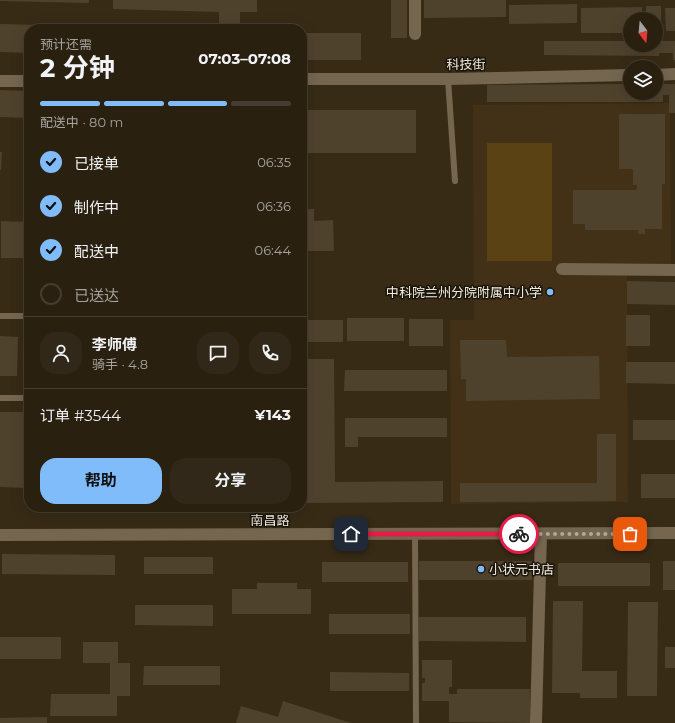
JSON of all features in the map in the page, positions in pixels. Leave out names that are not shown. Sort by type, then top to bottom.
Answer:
[{"type":"street","points":[[414,34],[415,0]]},
{"type":"street","points":[[663,75],[675,74]]},
{"type":"street","name":"科技街","points":[[307,79],[448,79],[623,75]]},
{"type":"street","points":[[0,81],[24,81]]},
{"type":"street","points":[[562,269],[675,270]]},
{"type":"street","name":"南昌路","points":[[0,535],[675,533]]},
{"type":"street","points":[[536,722],[540,534]]},
{"type":"lane","points":[[448,79],[455,181]]},
{"type":"lane","points":[[0,316],[24,316]]},
{"type":"lane","points":[[0,398],[24,398]]},
{"type":"lane","points":[[415,534],[416,723]]},
{"type":"shaded area","name":"中科院兰州分院附属中小学","points":[[670,103],[671,264],[627,264],[628,502],[451,504],[450,320],[474,320],[473,105]]},
{"type":"shaded area","points":[[487,143],[552,143],[552,261],[487,261]]},
{"type":"building","points":[[89,0],[89,3],[0,1]]},
{"type":"building","points":[[113,0],[257,0],[257,12],[240,12],[240,23],[219,23],[219,12],[113,9]]},
{"type":"building","points":[[391,0],[407,0],[407,38],[391,38]]},
{"type":"building","points":[[424,0],[506,0],[506,17],[424,18]]},
{"type":"building","points":[[577,4],[577,23],[509,24],[509,5]]},
{"type":"building","points":[[646,6],[661,6],[661,12],[646,12]]},
{"type":"building","points":[[642,7],[642,12],[623,12],[623,33],[581,33],[581,8]]},
{"type":"building","points":[[665,8],[675,8],[675,31],[666,31]]},
{"type":"building","points":[[0,24],[24,25],[24,53],[0,52]]},
{"type":"building","points":[[307,33],[361,33],[361,60],[307,60]]},
{"type":"building","points":[[544,41],[623,41],[623,52],[663,52],[663,41],[675,41],[675,60],[673,60],[673,53],[659,53],[659,56],[544,55]]},
{"type":"building","points":[[623,84],[623,100],[663,100],[663,102],[487,102],[487,85]]},
{"type":"building","points":[[663,84],[675,84],[675,113],[669,113],[669,95],[663,95]]},
{"type":"building","points":[[0,90],[24,91],[24,118],[0,117]]},
{"type":"building","points":[[307,110],[416,110],[416,153],[307,153]]},
{"type":"building","points":[[619,114],[665,114],[665,184],[662,184],[662,229],[645,229],[645,234],[638,234],[638,230],[585,230],[585,224],[573,224],[573,190],[637,190],[637,185],[633,185],[633,169],[619,169]]},
{"type":"building","points":[[0,152],[2,152],[1,170],[0,170]]},
{"type":"building","points":[[307,209],[314,209],[314,221],[333,220],[334,251],[307,251]]},
{"type":"building","points":[[1,221],[24,222],[24,258],[1,258]]},
{"type":"building","points":[[627,281],[675,282],[675,305],[627,304]]},
{"type":"building","points":[[626,315],[650,315],[650,346],[626,346]]},
{"type":"building","points":[[347,318],[404,318],[404,341],[347,341]]},
{"type":"building","points":[[409,319],[443,319],[443,346],[409,346]]},
{"type":"building","points":[[307,320],[343,320],[343,342],[307,342]]},
{"type":"building","points":[[0,336],[18,337],[17,376],[0,376]]},
{"type":"building","points":[[460,340],[506,340],[507,357],[599,356],[600,399],[466,401],[466,379],[461,379]]},
{"type":"building","points":[[307,359],[334,359],[335,482],[443,481],[443,502],[307,503]]},
{"type":"building","points":[[626,362],[675,362],[675,384],[626,383]]},
{"type":"building","points":[[345,370],[447,370],[447,391],[344,391]]},
{"type":"building","points":[[0,412],[24,412],[24,488],[0,487]]},
{"type":"building","points":[[345,418],[447,418],[447,437],[358,437],[358,447],[345,447]]},
{"type":"building","points":[[633,420],[675,420],[675,440],[633,440]]},
{"type":"building","points":[[597,434],[616,434],[616,501],[460,502],[460,483],[597,483]]},
{"type":"building","points":[[641,474],[675,474],[675,498],[641,498]]},
{"type":"building","points":[[2,554],[115,555],[115,575],[2,574]]},
{"type":"building","points":[[144,557],[213,557],[213,574],[144,574]]},
{"type":"building","points":[[419,561],[532,561],[532,580],[419,580]]},
{"type":"building","points":[[663,561],[675,561],[675,590],[663,590]]},
{"type":"building","points":[[322,562],[408,562],[408,582],[322,582]]},
{"type":"building","points":[[558,563],[650,563],[650,586],[558,586]]},
{"type":"building","points":[[257,583],[297,583],[297,589],[311,589],[311,614],[232,614],[232,589],[257,589]]},
{"type":"building","points":[[553,601],[583,601],[582,671],[617,671],[617,698],[580,698],[580,693],[552,693]]},
{"type":"building","points":[[628,602],[658,602],[657,696],[627,696]]},
{"type":"building","points":[[135,605],[213,605],[213,626],[135,625]]},
{"type":"building","points":[[329,614],[410,614],[410,634],[329,634]]},
{"type":"building","points":[[419,617],[526,617],[526,642],[419,641]]},
{"type":"building","points":[[0,637],[61,637],[61,659],[0,659]]},
{"type":"building","points":[[83,642],[118,642],[118,663],[130,663],[130,696],[117,696],[117,716],[50,716],[51,694],[110,694],[110,663],[83,663]]},
{"type":"building","points":[[665,647],[675,647],[675,668],[665,668]]},
{"type":"building","points":[[422,660],[452,660],[452,687],[449,687],[449,694],[457,694],[457,689],[530,689],[530,723],[449,722],[449,701],[422,701],[422,683],[425,683],[425,678],[422,678]]},
{"type":"building","points":[[144,666],[220,666],[220,685],[143,685]]},
{"type":"building","points":[[330,672],[409,673],[409,691],[330,691]]},
{"type":"building","points":[[283,701],[351,723],[236,723],[241,706],[278,717]]},
{"type":"building","points":[[47,717],[47,723],[0,723],[0,718]]},
{"type":"way so far","points":[[519,534],[630,534]]},
{"type":"place","name":"中科院兰州分院附属中小学","points":[[550,292]]},
{"type":"place","name":"小状元书店","points":[[481,569]]},
{"type":"route","points":[[351,534],[519,534]]}]
